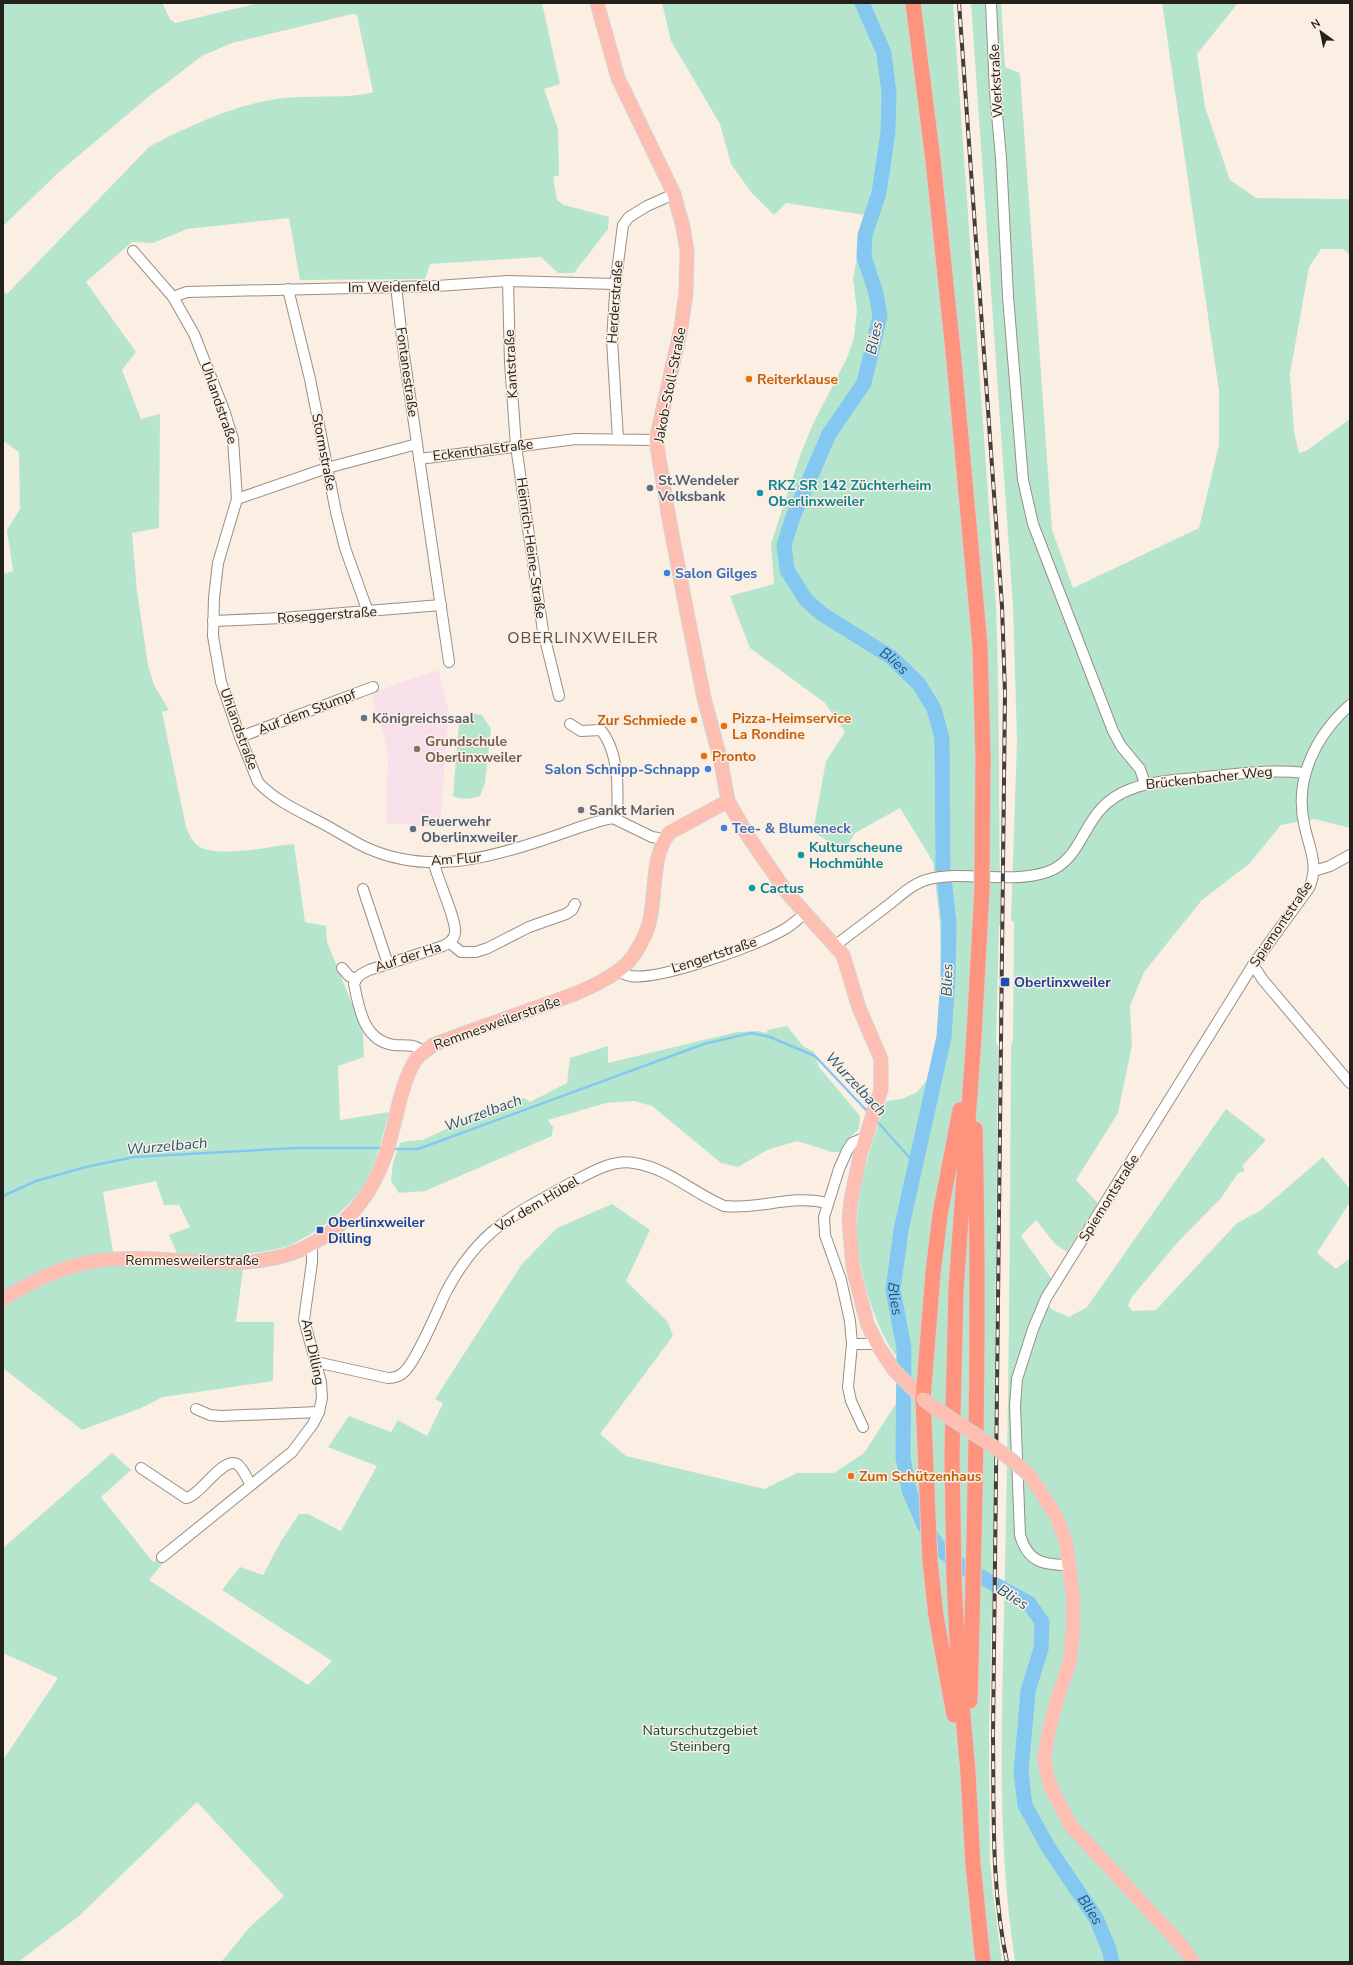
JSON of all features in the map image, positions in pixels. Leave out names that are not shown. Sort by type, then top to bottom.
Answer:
[{"type":"highway","points":[[914,3],[952,346],[980,639],[983,759],[982,890],[974,1036],[956,1288],[952,1455],[952,1524],[958,1659],[968,1773]]},
{"type":"highway","points":[[969,1809],[936,1616],[930,1561],[923,1399],[933,1273],[940,1215],[974,1036]]},
{"type":"highway","points":[[974,1036],[977,1291],[973,1588],[968,1773],[969,1809],[983,1962]]},
{"type":"main road","name":"Jakob-Stoll-Straße","points":[[597,3],[618,78],[674,194],[683,227],[687,251],[687,282],[681,328],[656,440],[668,513],[692,638],[704,698],[721,762],[728,801]]},
{"type":"main road","points":[[664,839],[669,833],[728,801],[757,849],[788,894],[804,914],[836,946],[846,963],[859,1008],[881,1059],[881,1089],[878,1103],[860,1156],[851,1200],[850,1242],[859,1296],[867,1323],[887,1360],[915,1393],[975,1436],[1007,1456],[1031,1477],[1044,1494],[1056,1516],[1066,1542],[1070,1565],[1073,1627],[1070,1661],[1058,1696],[1048,1735],[1044,1759],[1049,1783],[1071,1826],[1183,1947],[1193,1962]]},
{"type":"main road","name":"Remmesweilerstraße","points":[[3,1299],[50,1273],[69,1266],[105,1260],[220,1262],[266,1260],[282,1257],[310,1245],[344,1222],[364,1201],[387,1151],[410,1070],[415,1060],[422,1052],[433,1045],[573,995],[619,971],[632,957],[646,933],[650,919],[658,861],[664,839]]},
{"type":"street","name":"Werkstraße","points":[[992,3],[995,92],[1001,158],[1008,296],[1023,480],[1026,500],[1062,600],[1121,746],[1140,769],[1145,784]]},
{"type":"street","name":"Herderstraße","points":[[618,439],[612,340],[615,284],[623,225],[629,217],[647,206],[674,194]]},
{"type":"street","name":"Uhlandstraße","points":[[133,251],[173,297],[194,334],[224,410],[235,450],[237,499],[218,563],[213,621],[215,655],[240,737],[258,782]]},
{"type":"street","name":"Im Weidenfeld","points":[[173,297],[187,292],[437,286],[508,282],[615,284]]},
{"type":"street","name":"Kantstraße","points":[[508,282],[510,363],[516,446]]},
{"type":"street","name":"Fontanestraße","points":[[396,286],[419,458]]},
{"type":"street","name":"Stormstraße","points":[[288,289],[310,380],[327,468],[345,548],[368,612]]},
{"type":"street","name":"Eckenthalstraße","points":[[449,662],[419,458],[576,439],[656,440]]},
{"type":"street","points":[[237,499],[327,468],[417,444]]},
{"type":"street","name":"Heinrich-Heine-Straße","points":[[516,446],[543,631],[559,696]]},
{"type":"street","name":"Roseggerstraße","points":[[213,621],[368,612],[441,605]]},
{"type":"street","name":"Auf dem Stumpf","points":[[240,737],[373,687]]},
{"type":"street","points":[[1314,871],[1314,858],[1302,812],[1305,773],[1316,744],[1331,724],[1350,705]]},
{"type":"street","points":[[570,724],[581,731],[601,730],[606,736],[611,748],[617,778],[617,819],[652,837],[664,839]]},
{"type":"street","name":"Brückenbacher Weg","points":[[836,946],[917,883],[935,878],[1024,877],[1048,872],[1059,866],[1070,856],[1100,810],[1120,794],[1145,784],[1248,772],[1284,771],[1305,773]]},
{"type":"street","name":"Am Flur","points":[[258,782],[282,801],[366,848],[402,859],[434,862],[480,859],[607,819],[617,819]]},
{"type":"street","name":"Spiemontstraße","points":[[1070,1565],[1051,1565],[1040,1562],[1031,1556],[1023,1546],[1020,1535],[1015,1406],[1017,1379],[1025,1351],[1046,1298],[1253,965],[1304,895],[1312,880],[1314,871],[1330,866],[1350,855]]},
{"type":"street","name":"Auf der Ha","points":[[356,978],[369,970],[450,943],[456,931],[434,862]]},
{"type":"street","points":[[363,889],[388,964]]},
{"type":"street","points":[[450,943],[461,952],[476,952],[497,944],[529,927],[566,914],[572,910],[575,904]]},
{"type":"street","name":"Lengertstraße","points":[[619,971],[631,976],[651,975],[701,962],[770,936],[785,929],[804,914]]},
{"type":"street","points":[[1253,965],[1263,980],[1350,1083]]},
{"type":"street","points":[[342,968],[349,976],[356,978],[354,984],[364,1023],[369,1032],[379,1040],[392,1045],[417,1047],[422,1052]]},
{"type":"street","points":[[863,1427],[851,1401],[848,1386],[852,1344],[846,1301],[841,1280],[825,1235],[824,1217],[827,1203],[847,1151],[852,1143],[868,1131]]},
{"type":"street","name":"Vor dem Hübel","points":[[316,1362],[388,1378],[398,1377],[405,1372],[415,1356],[461,1266],[485,1237],[502,1222],[591,1172],[605,1167],[632,1162],[647,1166],[659,1170],[724,1206],[735,1208],[789,1201],[820,1201],[827,1203]]},
{"type":"street","name":"Am Dilling","points":[[162,1557],[292,1452],[303,1440],[319,1412],[322,1398],[321,1382],[304,1320],[312,1262],[312,1251],[310,1245]]},
{"type":"street","points":[[852,1344],[877,1344]]},
{"type":"street","points":[[196,1409],[221,1416],[319,1412]]},
{"type":"street","points":[[142,1468],[186,1498],[192,1497],[212,1477],[230,1463],[235,1463],[238,1465],[251,1485]]},
{"type":"shaded area","name":"Grundschule Oberlinxweiler","points":[[438,670],[449,712],[440,827],[386,823],[388,759],[385,739],[371,693]]},
{"type":"green space","points":[[3,3],[162,3],[170,19],[175,23],[259,3],[542,3],[560,84],[544,89],[558,129],[559,175],[553,177],[557,200],[564,205],[609,217],[608,229],[574,273],[558,273],[541,257],[430,264],[425,279],[300,280],[289,218],[187,229],[153,243],[132,242],[86,282],[136,352],[122,370],[141,419],[160,414],[159,528],[132,533],[137,591],[148,665],[154,685],[169,710],[162,712],[186,827],[195,843],[200,847],[209,850],[232,851],[294,844],[305,922],[326,926],[327,942],[363,1031],[364,1057],[338,1066],[340,1120],[389,1112],[379,1149],[369,1176],[358,1193],[341,1212],[308,1235],[287,1246],[245,1254],[236,1322],[274,1322],[273,1381],[163,1397],[141,1408],[82,1430],[3,1368],[3,574],[13,571],[7,530],[20,509],[19,452],[3,441],[3,291],[7,294],[149,147],[198,123],[251,104],[268,100],[295,97],[342,96],[373,92],[357,15],[352,14],[232,43],[202,56],[147,98],[58,173],[3,226]],"holes":[[[156,1181],[164,1205],[179,1205],[190,1227],[169,1235],[177,1253],[113,1252],[103,1192]]]},
{"type":"green space","name":"Naturschutzgebiet Steinberg","points":[[662,3],[953,3],[996,606],[1001,925],[999,926],[996,1042],[998,1047],[993,1569],[989,1736],[990,1862],[1002,1962],[221,1962],[250,1927],[284,1896],[197,1802],[79,1916],[18,1962],[3,1962],[3,1760],[58,1678],[3,1653],[3,1548],[112,1453],[131,1470],[101,1497],[153,1562],[161,1555],[167,1558],[149,1580],[308,1685],[332,1661],[222,1590],[240,1567],[263,1575],[281,1541],[299,1514],[308,1514],[341,1531],[377,1466],[328,1447],[349,1416],[391,1432],[398,1420],[427,1436],[443,1403],[435,1399],[522,1264],[557,1228],[612,1204],[650,1230],[626,1281],[668,1322],[673,1336],[600,1434],[626,1456],[764,1489],[797,1473],[834,1473],[864,1453],[901,1396],[907,1370],[888,1344],[874,1313],[861,1267],[857,1236],[857,1222],[858,1206],[864,1176],[886,1101],[902,1099],[917,1092],[927,1080],[937,1037],[941,977],[940,924],[933,862],[900,808],[855,833],[844,851],[813,832],[826,761],[845,732],[825,703],[750,648],[730,596],[774,584],[771,544],[784,504],[801,453],[813,424],[847,358],[854,338],[857,310],[853,279],[865,215],[786,203],[774,215],[751,192],[731,164],[720,124],[671,41]]},
{"type":"green space","points":[[971,3],[1001,3],[1005,67],[1020,73],[1052,530],[1073,588],[1199,528],[1219,445],[1219,391],[1162,3],[1238,3],[1197,54],[1205,107],[1230,180],[1256,198],[1350,199],[1350,255],[1343,249],[1321,249],[1309,267],[1290,374],[1294,432],[1299,453],[1306,451],[1350,419],[1350,828],[1314,819],[1281,825],[1249,864],[1202,900],[1144,972],[1130,1006],[1132,1045],[1118,1113],[1076,1180],[1098,1203],[1067,1252],[1055,1244],[1036,1220],[1021,1236],[1051,1278],[1040,1299],[1053,1310],[1069,1317],[1087,1307],[1226,1109],[1266,1140],[1242,1166],[1245,1171],[1238,1173],[1221,1198],[1178,1242],[1131,1298],[1128,1306],[1133,1311],[1156,1310],[1237,1223],[1260,1211],[1323,1157],[1350,1189],[1350,1202],[1317,1253],[1336,1269],[1350,1258],[1350,1962],[1015,1962],[1004,1858],[1002,1809],[1002,1712],[1008,1371],[1011,1045],[1013,1040],[1014,922],[1011,921],[1017,741],[1013,606]]},
{"type":"green space","points":[[472,713],[482,715],[491,729],[485,783],[480,796],[463,799],[453,796],[459,722]]},
{"type":"green space","points":[[787,1026],[803,1046],[814,1052],[819,1067],[860,1116],[859,1129],[845,1142],[840,1152],[832,1152],[797,1141],[767,1150],[738,1167],[721,1163],[652,1106],[634,1101],[606,1103],[548,1120],[553,1127],[552,1136],[425,1191],[399,1193],[391,1181],[393,1163],[400,1143],[423,1140],[457,1124],[524,1098],[530,1102],[567,1083],[570,1058],[608,1046],[608,1063],[737,1032],[757,1031],[766,1033],[768,1030]]},
{"type":"waterway","name":"Blies","points":[[862,3],[884,53],[889,93],[888,132],[879,193],[865,235],[864,257],[876,293],[880,316],[864,383],[829,434],[793,517],[784,545],[787,570],[806,600],[822,614],[891,657],[919,684],[934,709],[942,738],[943,869],[949,923],[948,978],[944,1037],[901,1230],[893,1290],[904,1348],[903,1457],[909,1490],[924,1525],[940,1549],[961,1566],[1029,1603],[1042,1622],[1041,1649],[1028,1691],[1021,1772],[1025,1805],[1048,1847],[1096,1918],[1109,1949],[1112,1962]]},
{"type":"waterway","name":"Wurzelbach","points":[[391,1149],[418,1149],[704,1044],[751,1033],[770,1037],[815,1056],[868,1112]]},
{"type":"waterway","name":"Wurzelbach","points":[[876,1120],[915,1164]]},
{"type":"waterway","name":"Wurzelbach","points":[[3,1196],[36,1181],[86,1167],[134,1157],[295,1148],[384,1148]]},
{"type":"railway","points":[[959,3],[1002,606],[1005,693],[993,1736],[994,1849],[998,1906],[1007,1962]]},
{"type":"place","name":"Reiterklause","points":[[749,379]]},
{"type":"place","name":"St.Wendeler Volksbank","points":[[650,488]]},
{"type":"place","name":"RKZ SR 142 Züchterheim Oberlinxweiler","points":[[760,493]]},
{"type":"place","name":"Salon Gilges","points":[[667,573]]},
{"type":"place","name":"Königreichssaal","points":[[364,718]]},
{"type":"place","name":"Zur Schmiede","points":[[694,720]]},
{"type":"place","name":"Pizza-Heimservice La Rondine","points":[[724,726]]},
{"type":"place","name":"Grundschule Oberlinxweiler","points":[[417,749]]},
{"type":"place","name":"Pronto","points":[[704,756]]},
{"type":"place","name":"Salon Schnipp-Schnapp","points":[[708,769]]},
{"type":"place","name":"Sankt Marien","points":[[581,810]]},
{"type":"place","name":"Tee- & Blumeneck","points":[[724,828]]},
{"type":"place","name":"Feuerwehr Oberlinxweiler","points":[[413,829]]},
{"type":"place","name":"Kulturscheune Hochmühle","points":[[801,855]]},
{"type":"place","name":"Cactus","points":[[752,888]]},
{"type":"place","name":"Oberlinxweiler","points":[[1005,982]]},
{"type":"place","name":"Oberlinxweiler Dilling","points":[[320,1230]]},
{"type":"place","name":"Zum Schützenhaus","points":[[851,1476]]},
{"type":"district","name":"OBERLINXWEILER","points":[[583,638]]}]
